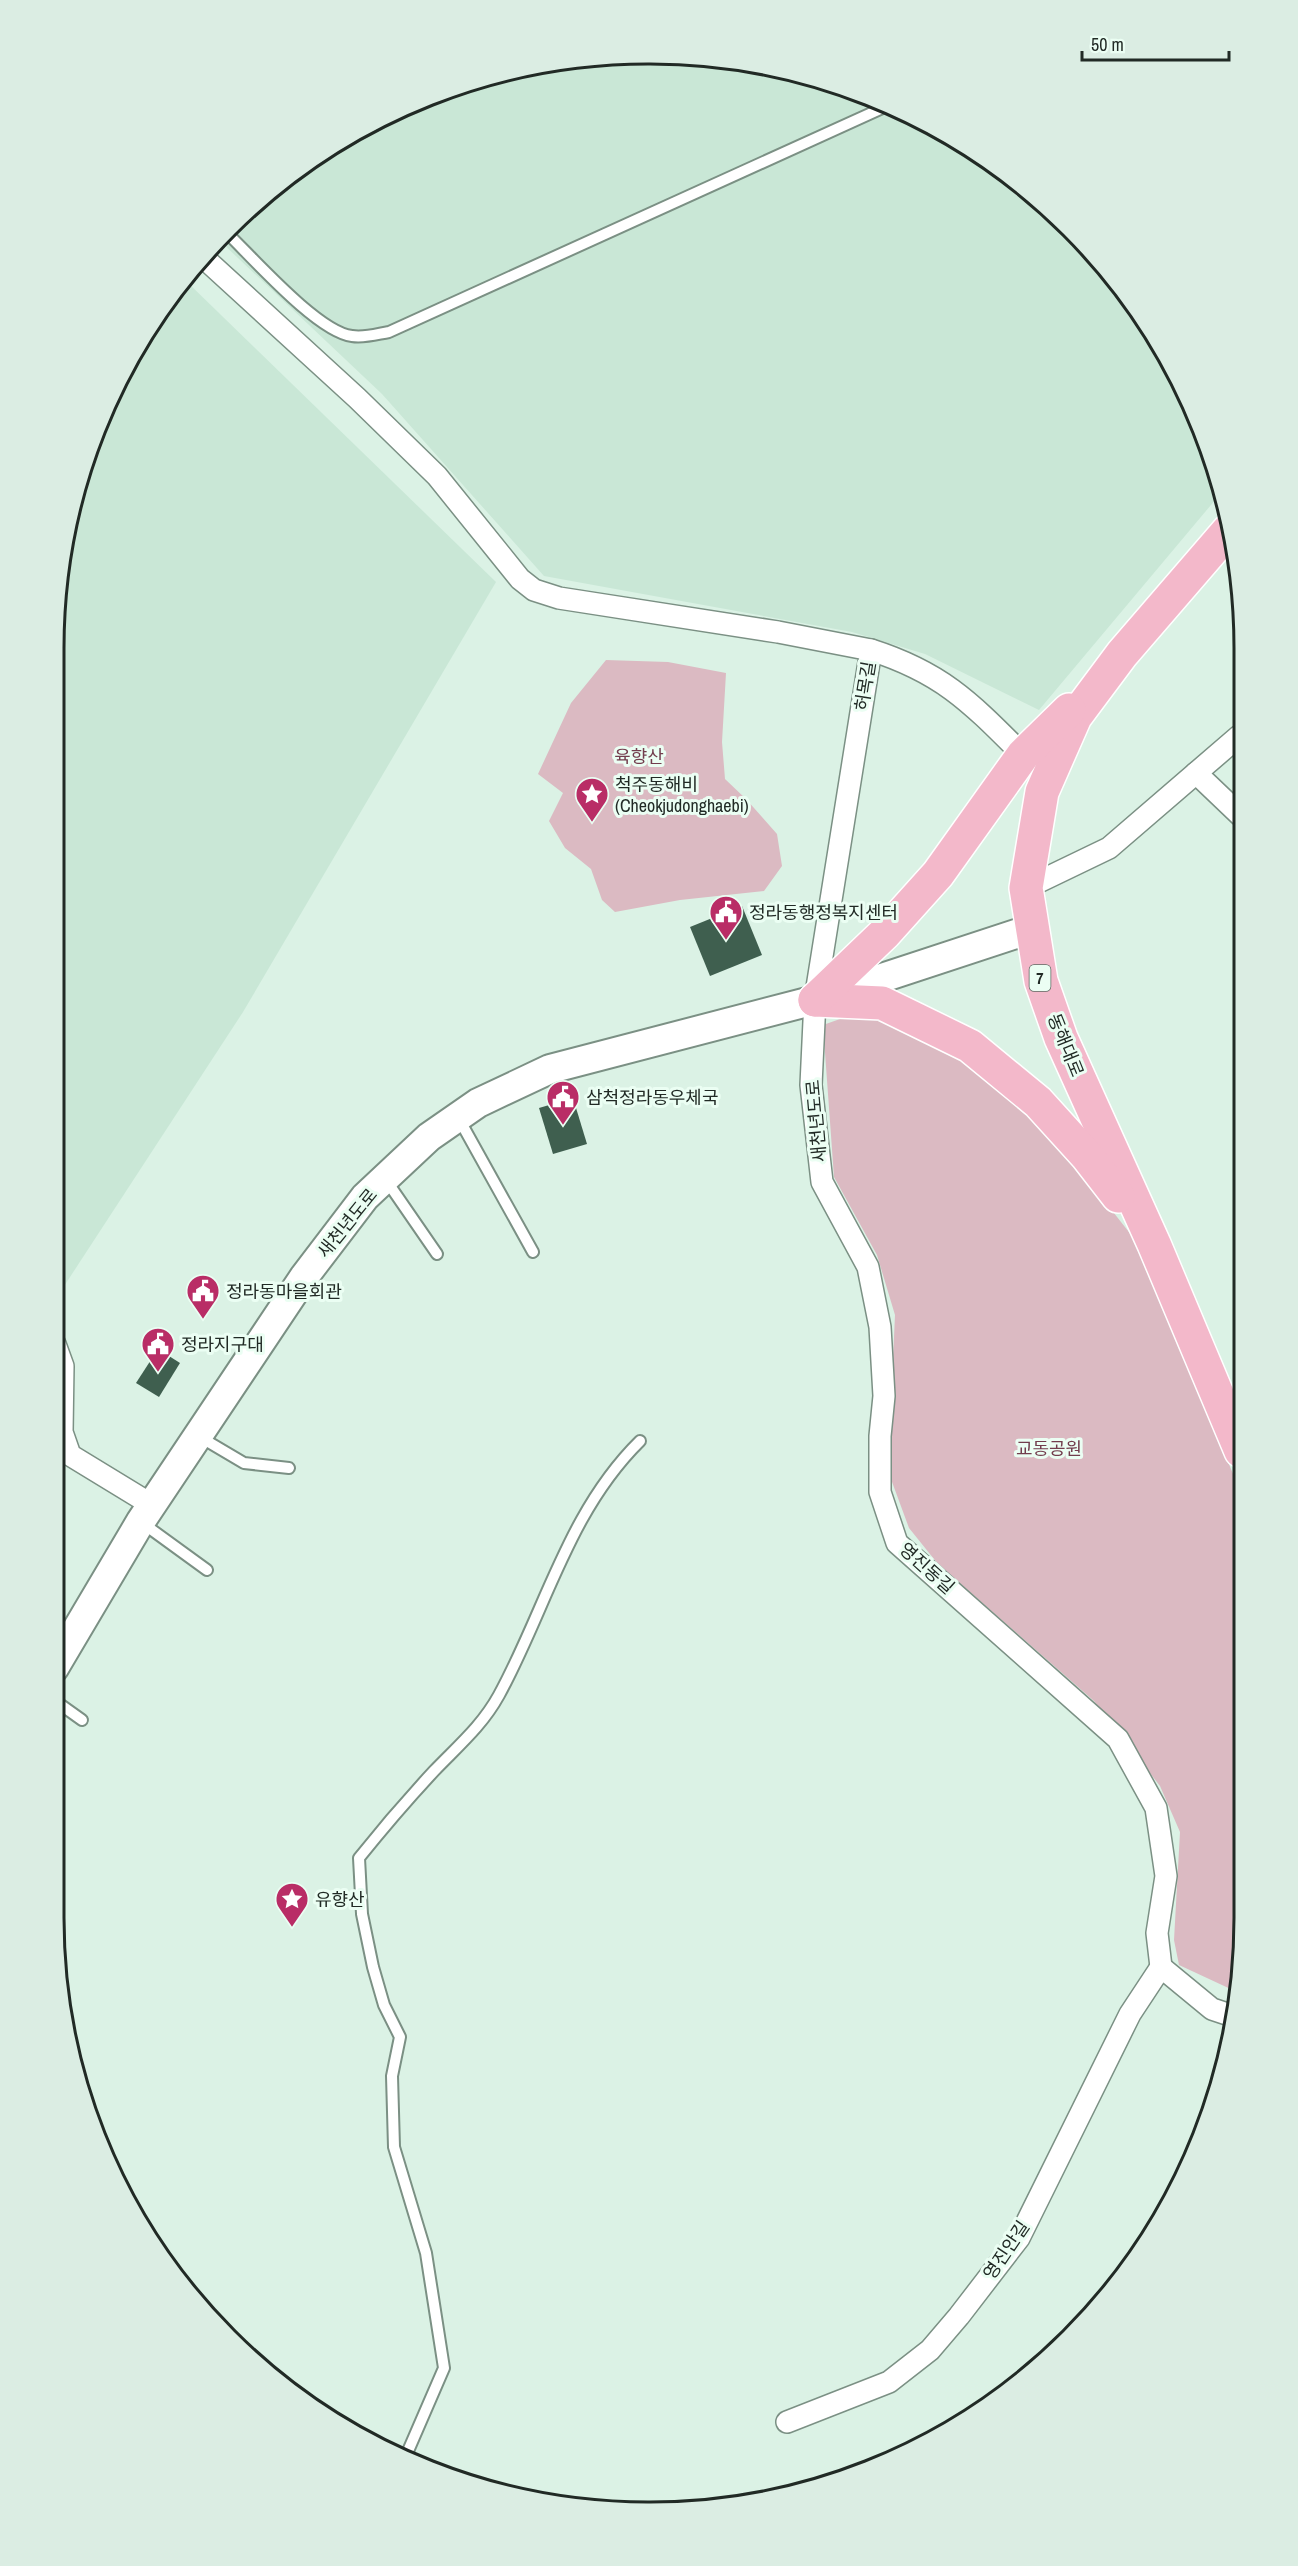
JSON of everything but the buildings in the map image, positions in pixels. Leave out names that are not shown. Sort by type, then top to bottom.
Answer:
[{"type":"main road","name":"동해대로","points":[[1222,538],[1095,687],[1062,740],[1042,792],[1026,888],[1041,981],[1061,1038],[1154,1244],[1234,1434]]},
{"type":"main road","points":[[815,1000],[885,933],[938,874],[1023,755],[1095,687]]},
{"type":"main road","points":[[815,1000],[882,1003],[970,1046],[1038,1102],[1088,1156],[1154,1244]]},
{"type":"street","name":"허목길","points":[[210,264],[357,398],[437,476],[520,579],[534,590],[559,598],[778,632],[871,650],[815,1000]]},
{"type":"street","points":[[871,650],[908,662],[950,687],[1023,755]]},
{"type":"street","points":[[1026,888],[1109,848],[1234,740]]},
{"type":"street","points":[[1196,773],[1234,809]]},
{"type":"street","name":"새천년도로","points":[[64,1651],[146,1513],[200,1437],[327,1245],[384,1178],[429,1137],[457,1116],[501,1090],[550,1069],[815,1000],[1031,929]]},
{"type":"street","name":"새천년도로","points":[[815,1000],[811,1085],[822,1182],[868,1267]]},
{"type":"street","name":"영진동길","points":[[868,1267],[880,1327],[883,1385],[880,1492],[897,1543],[1118,1739],[1156,1808],[1166,1876],[1157,1933],[1161,1967]]},
{"type":"street","points":[[64,1438],[70,1455],[146,1513]]},
{"type":"street","points":[[1161,1967],[1212,2008],[1225,2013]]},
{"type":"street","name":"영진안길","points":[[788,2422],[889,2382],[930,2350],[959,2316],[1019,2238],[1130,2014],[1161,1967]]},
{"type":"lane","points":[[233,239],[320,322],[351,336],[371,336],[389,332],[877,111]]},
{"type":"lane","points":[[457,1116],[533,1252]]},
{"type":"lane","points":[[384,1178],[437,1254]]},
{"type":"lane","points":[[200,1437],[244,1463],[289,1468]]},
{"type":"lane","points":[[409,2450],[444,2368],[426,2253],[394,2147],[392,2076],[400,2037],[384,2005],[373,1967],[362,1914],[360,1858],[398,1809],[477,1729],[499,1695],[575,1527],[618,1463],[640,1441]]},
{"type":"lane","points":[[146,1513],[207,1570]]},
{"type":"lane","points":[[64,1707],[81,1720]]},
{"type":"shaded area","points":[[649,64],[725,70],[800,84],[873,109],[908,125],[974,163],[1034,210],[1088,264],[1135,324],[1173,390],[1189,425],[1215,501],[1039,710],[925,654],[852,632],[544,576],[382,394],[226,247],[236,236],[293,185],[324,163],[390,125],[461,96],[498,84],[535,76],[611,66]]},
{"type":"shaded area","points":[[191,286],[496,582],[243,1012],[64,1286],[64,649],[70,573],[84,498],[109,425],[143,357],[163,324]]},
{"type":"green space","name":"육향산","points":[[606,660],[668,662],[726,673],[722,742],[725,779],[777,834],[782,866],[764,891],[680,900],[615,912],[602,900],[591,869],[565,848],[549,821],[563,793],[538,774],[571,703]]},
{"type":"green space","name":"교동공원","points":[[857,1013],[893,1021],[945,1046],[1035,1113],[1136,1241],[1234,1476],[1234,1917],[1229,1988],[1179,1965],[1174,1940],[1180,1832],[1160,1786],[1094,1701],[938,1564],[909,1528],[888,1471],[895,1315],[877,1255],[834,1177],[823,1025]]},
{"type":"place","name":"척주동해비 (Cheokjudonghaebi)","points":[[592,823]]},
{"type":"place","name":"정라동행정복지센터","points":[[726,941]]},
{"type":"place","name":"삼척정라동우체국","points":[[563,1126]]},
{"type":"place","name":"정라동마을회관","points":[[203,1320]]},
{"type":"place","name":"정라지구대","points":[[158,1373]]},
{"type":"place","name":"유향산","points":[[292,1928]]}]
